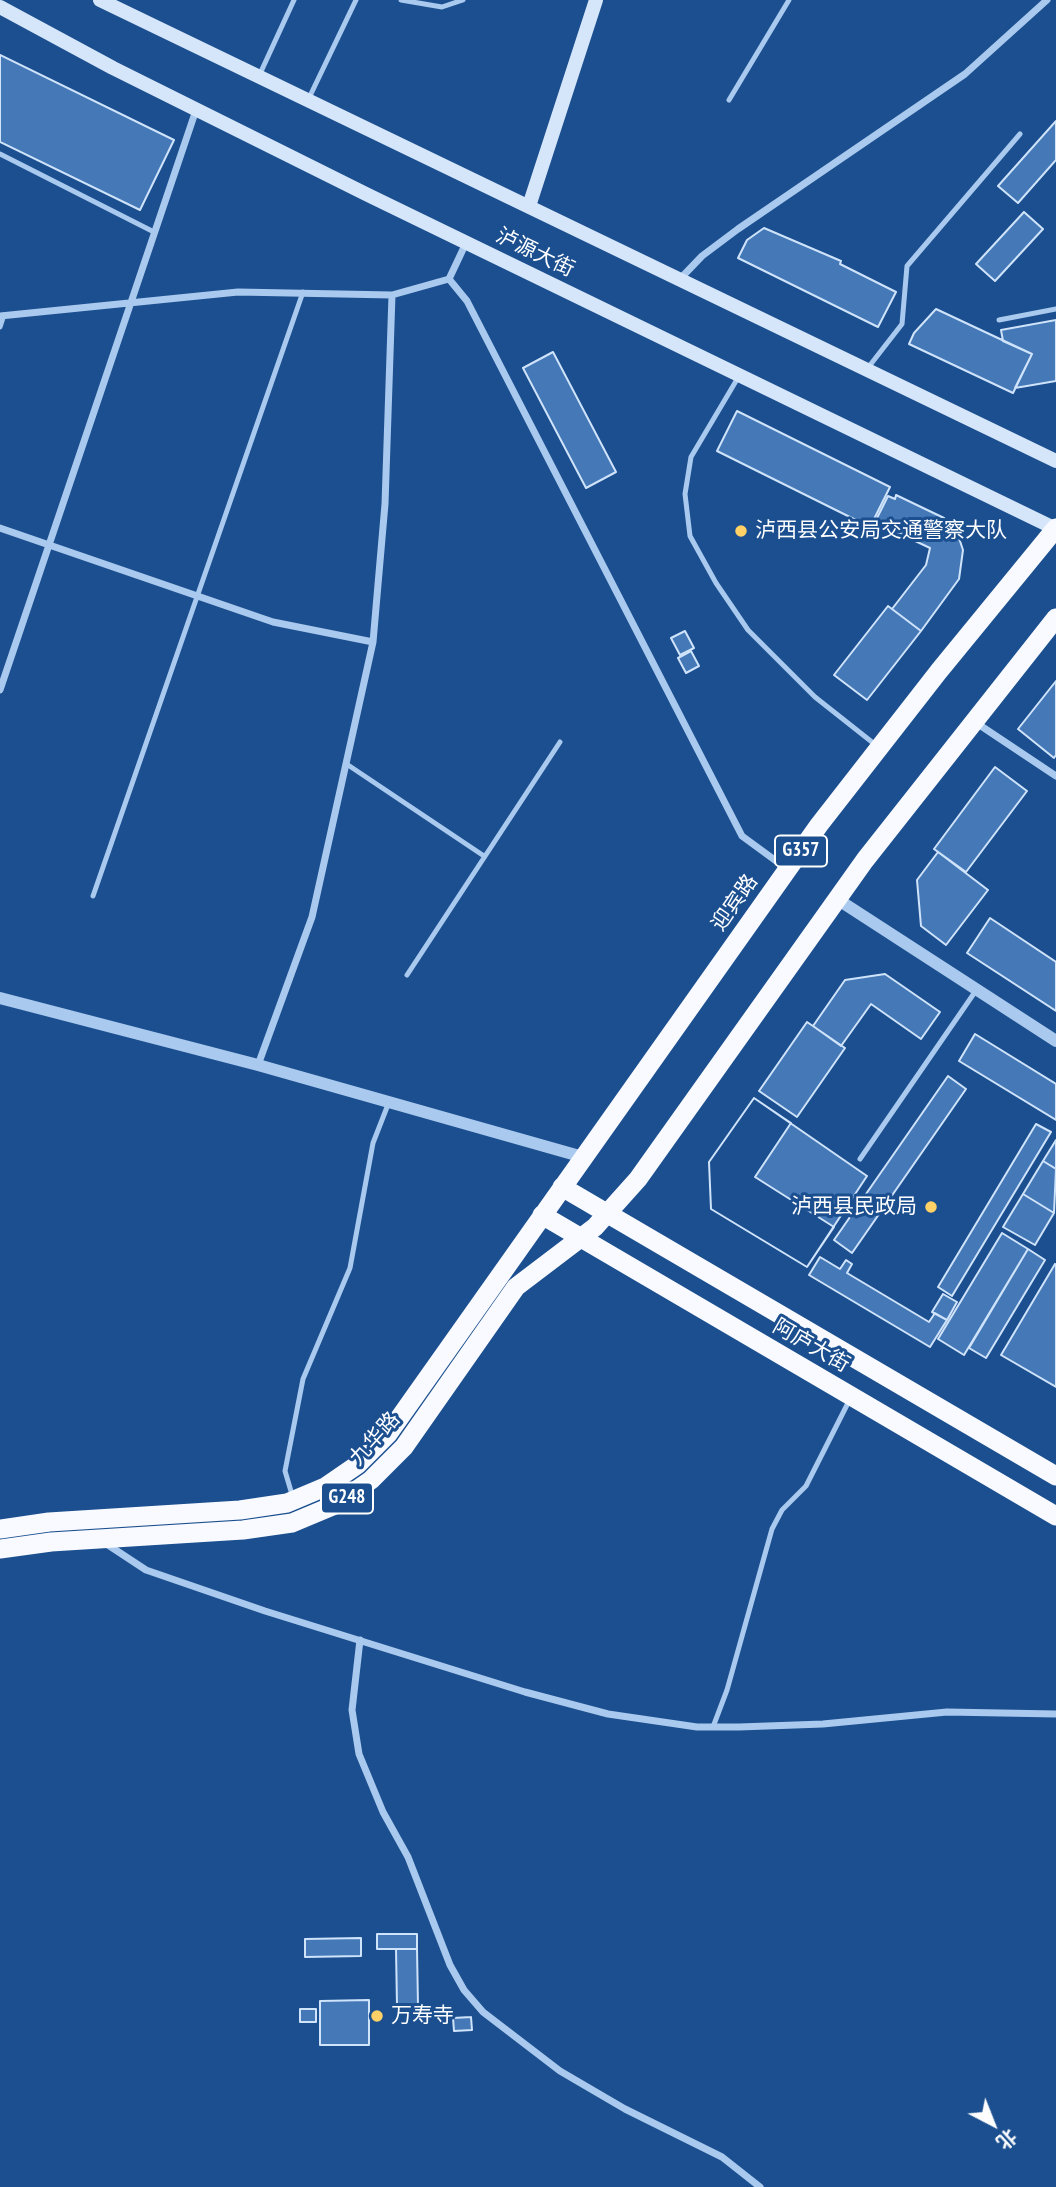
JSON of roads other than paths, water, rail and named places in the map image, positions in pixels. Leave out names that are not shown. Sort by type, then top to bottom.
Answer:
[{"type":"highway","name":"迎宾路","points":[[542,1215],[787,869],[878,747],[1056,528]]},
{"type":"highway","name":"G357","points":[[608,1213],[654,1158],[837,899],[973,721],[1056,618]]},
{"type":"highway","points":[[562,1187],[1056,1476]]},
{"type":"highway","name":"G248","points":[[581,1237],[608,1213]]},
{"type":"highway","name":"九华路","points":[[0,1529],[50,1522],[240,1510],[294,1500],[343,1476],[388,1434],[542,1215]]},
{"type":"highway","name":"阿庐大街","points":[[542,1215],[1056,1516]]},
{"type":"highway","name":"九华路","points":[[0,1549],[99,1539],[243,1530],[292,1523],[345,1499],[371,1480],[404,1447],[516,1287],[581,1237]]},
{"type":"main road","name":"泸源大街","points":[[100,0],[1056,461]]},
{"type":"main road","points":[[530,206],[596,0]]},
{"type":"main road","name":"泸源大街","points":[[0,7],[196,110],[1056,528]]},
{"type":"street","points":[[680,279],[702,256],[738,229],[965,74],[1047,0]]},
{"type":"street","points":[[0,690],[196,110]]},
{"type":"street","points":[[2,315],[237,292],[392,295],[449,279],[466,243]]},
{"type":"street","points":[[449,279],[467,301],[742,836],[787,869]]},
{"type":"street","points":[[258,1065],[313,917],[373,642],[384,517],[392,295]]},
{"type":"street","points":[[0,528],[197,597],[309,631],[373,642]]},
{"type":"street","points":[[973,721],[1056,776]]},
{"type":"street","points":[[837,899],[1056,1041]]},
{"type":"street","points":[[0,998],[258,1065],[583,1157]]},
{"type":"street","points":[[99,1539],[146,1570],[566,1704],[655,1722],[713,1727],[823,1724],[947,1712],[1056,1714]]},
{"type":"street","points":[[360,1640],[352,1710],[359,1754],[383,1812],[408,1857],[450,1965],[464,1990],[483,2012],[560,2071],[625,2109],[722,2157],[760,2187]]},
{"type":"lane","points":[[258,78],[295,0]]},
{"type":"lane","points":[[308,101],[356,0]]},
{"type":"lane","points":[[401,0],[442,7],[463,0]]},
{"type":"lane","points":[[729,100],[789,0]]},
{"type":"lane","points":[[867,369],[902,324],[907,298],[904,274],[907,265],[1020,134]]},
{"type":"lane","points":[[0,154],[154,232]]},
{"type":"lane","points":[[93,896],[303,292]]},
{"type":"lane","points":[[999,320],[1056,309]]},
{"type":"lane","points":[[0,327],[2,315]]},
{"type":"lane","points":[[739,376],[691,457],[685,494],[690,536],[716,583],[756,638],[815,698],[878,747]]},
{"type":"lane","points":[[407,975],[560,742]]},
{"type":"lane","points":[[348,765],[484,856]]},
{"type":"lane","points":[[860,1159],[976,989]]},
{"type":"lane","points":[[294,1500],[285,1471],[303,1379],[351,1268],[373,1143],[389,1102]]},
{"type":"lane","points":[[713,1727],[727,1690],[772,1529],[782,1510],[806,1486],[852,1396]]},
{"type":"place","name":"泸西县公安局交通警察大队","points":[[741,531]]},
{"type":"place","name":"泸西县民政局","points":[[931,1207]]},
{"type":"place","name":"万寿寺","points":[[377,2016]]}]
